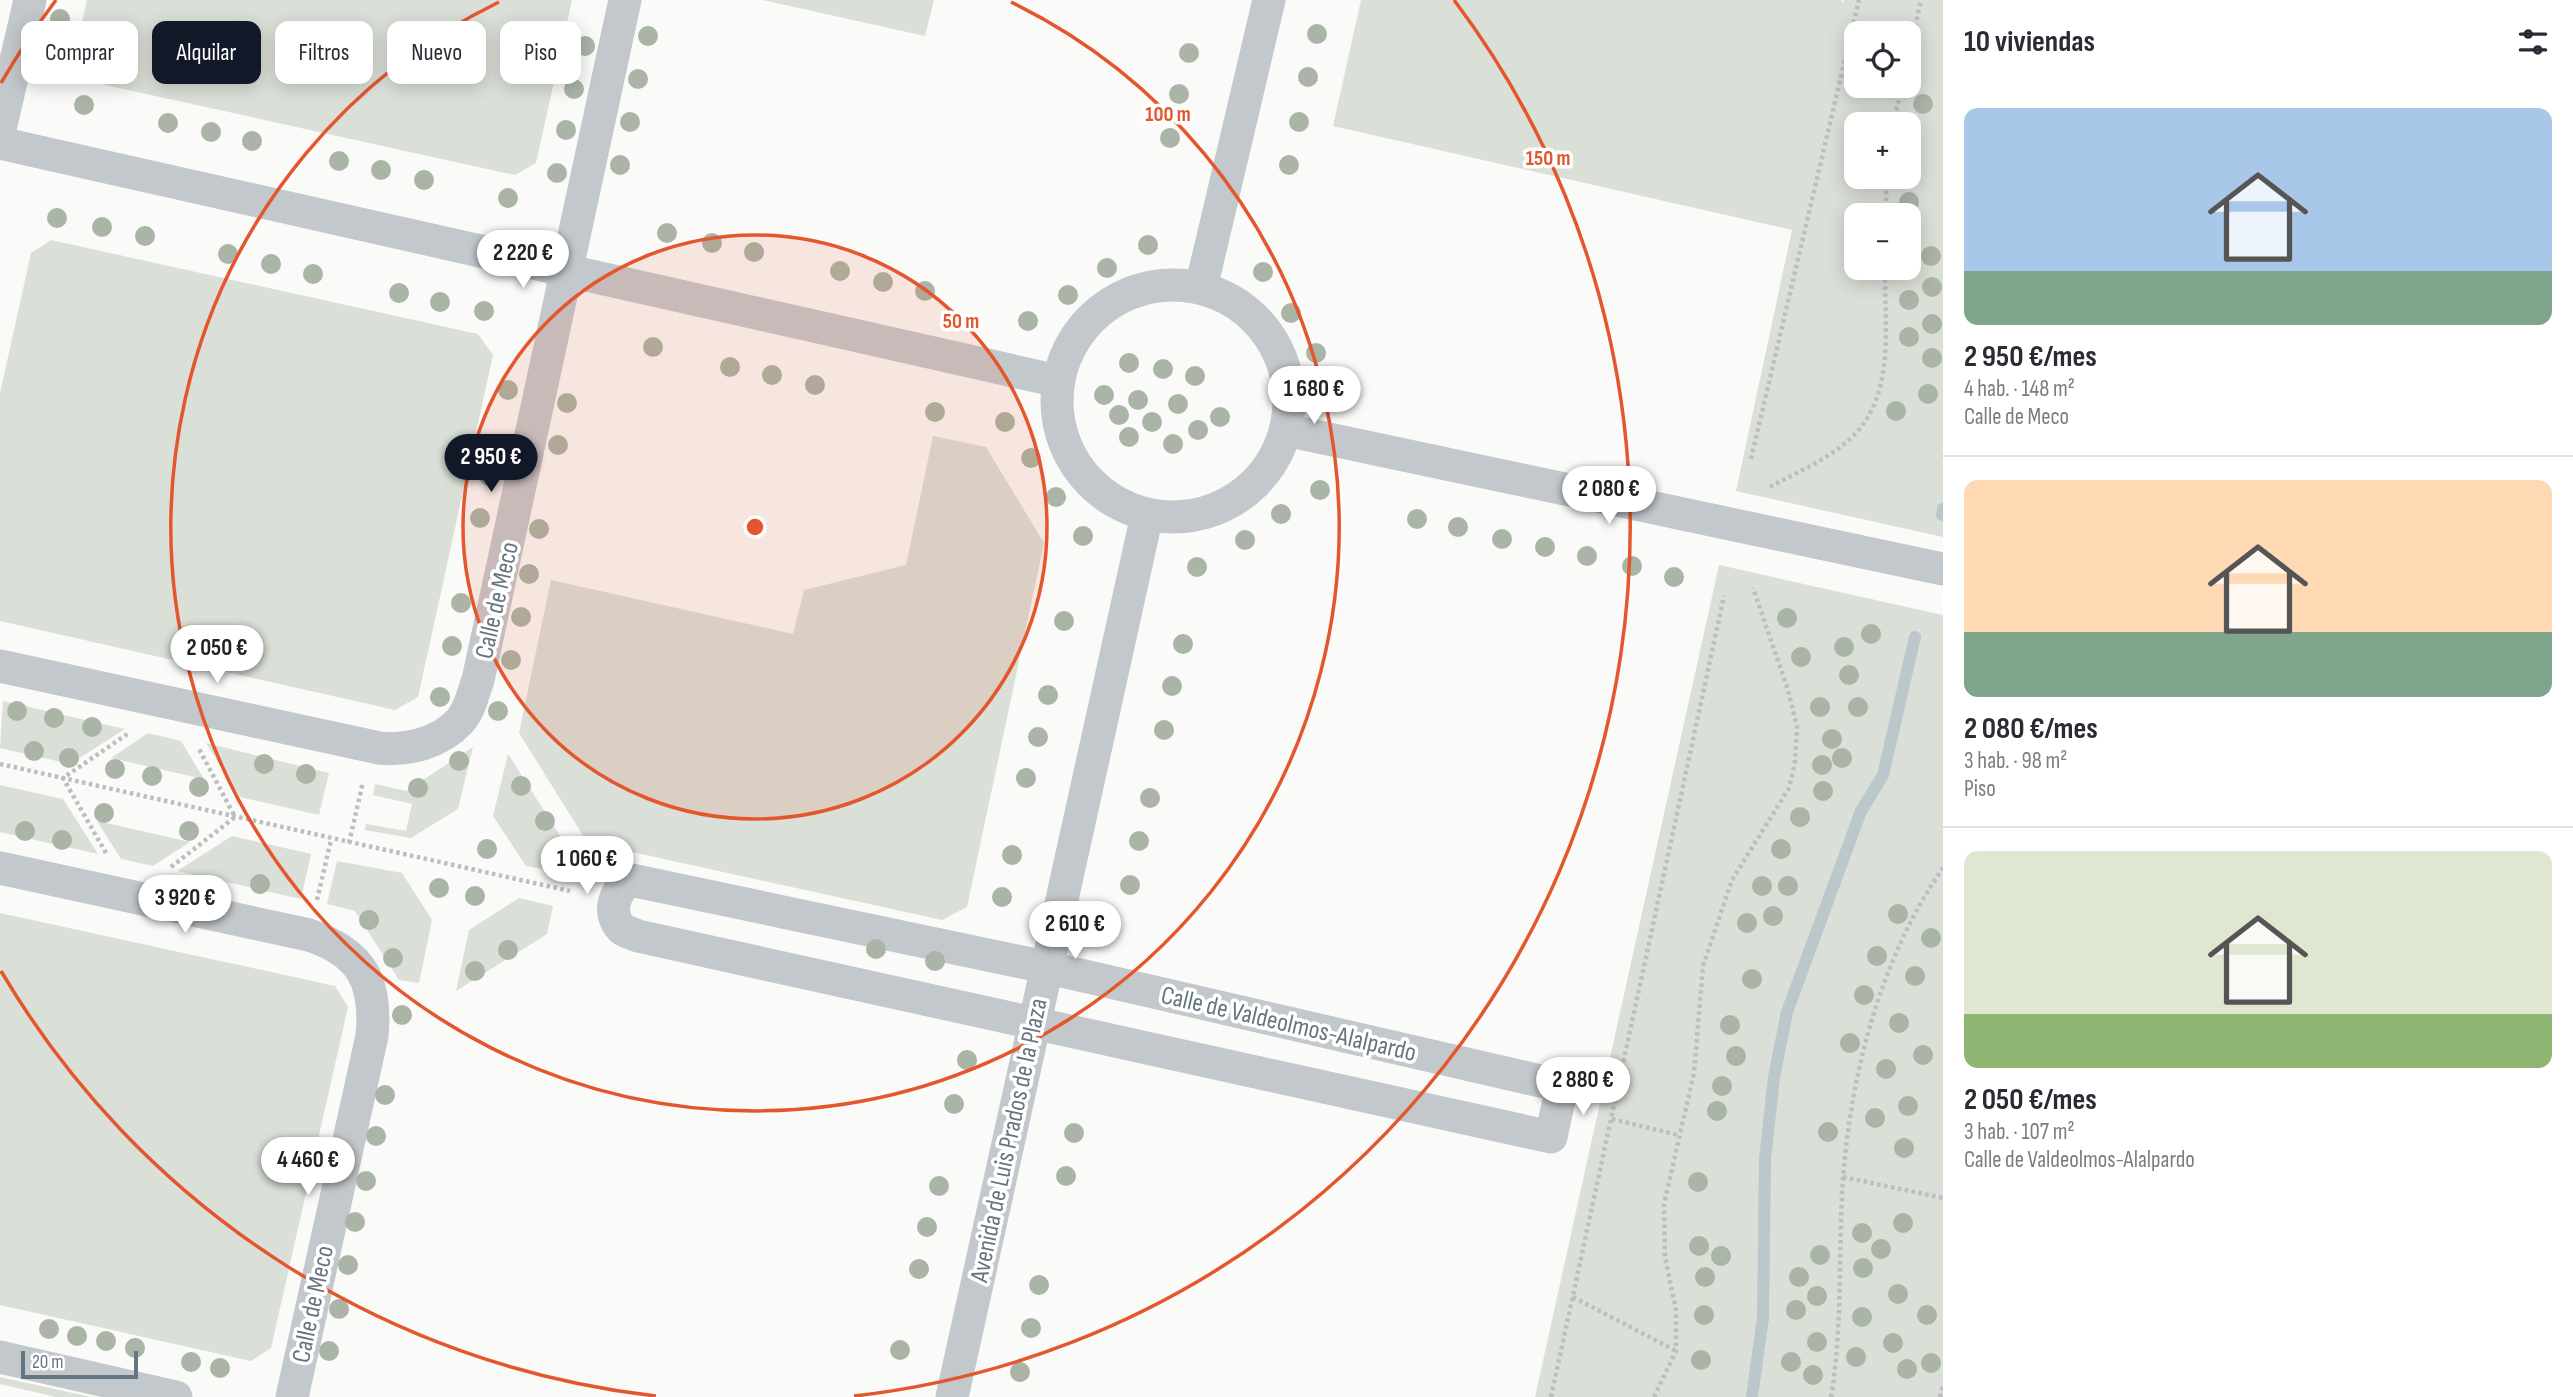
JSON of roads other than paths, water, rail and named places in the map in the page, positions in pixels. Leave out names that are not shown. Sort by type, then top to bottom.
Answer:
[{"type":"street","points":[[0,129],[30,0]]},
{"type":"street","name":"Calle de Meco","points":[[0,666],[379,748],[398,750],[418,746],[460,721],[478,680],[625,0]]},
{"type":"street","points":[[1201,288],[1269,0]]},
{"type":"street","points":[[0,143],[1058,381]]},
{"type":"street","points":[[1154,286],[1201,288],[1226,297],[1248,311],[1266,331],[1280,353],[1289,391],[1286,430],[1272,463],[1249,490],[1218,509],[1183,518],[1147,515],[1119,505],[1095,488],[1076,466],[1063,439],[1056,411],[1058,381],[1076,337],[1110,304],[1131,293],[1154,286]]},
{"type":"street","points":[[1286,430],[1943,569]]},
{"type":"street","name":"Avenida de Luis Prados de la Plaza","points":[[952,1397],[1147,515]]},
{"type":"street","name":"Calle de Meco","points":[[0,868],[213,913],[339,945],[365,975],[374,1006],[372,1036],[292,1397]]},
{"type":"street","name":"Calle de Valdeolmos-Alalpardo","points":[[631,880],[1045,967],[1562,1086],[1551,1138],[638,936],[622,929],[615,917],[614,901],[620,886],[631,880]]},
{"type":"street","points":[[0,1357],[176,1397]]},
{"type":"waterway","points":[[1942,515],[1943,509]]},
{"type":"waterway","points":[[1752,1397],[1763,1318],[1765,1159],[1774,1077],[1787,1012],[1861,811],[1883,775],[1915,637]]}]
